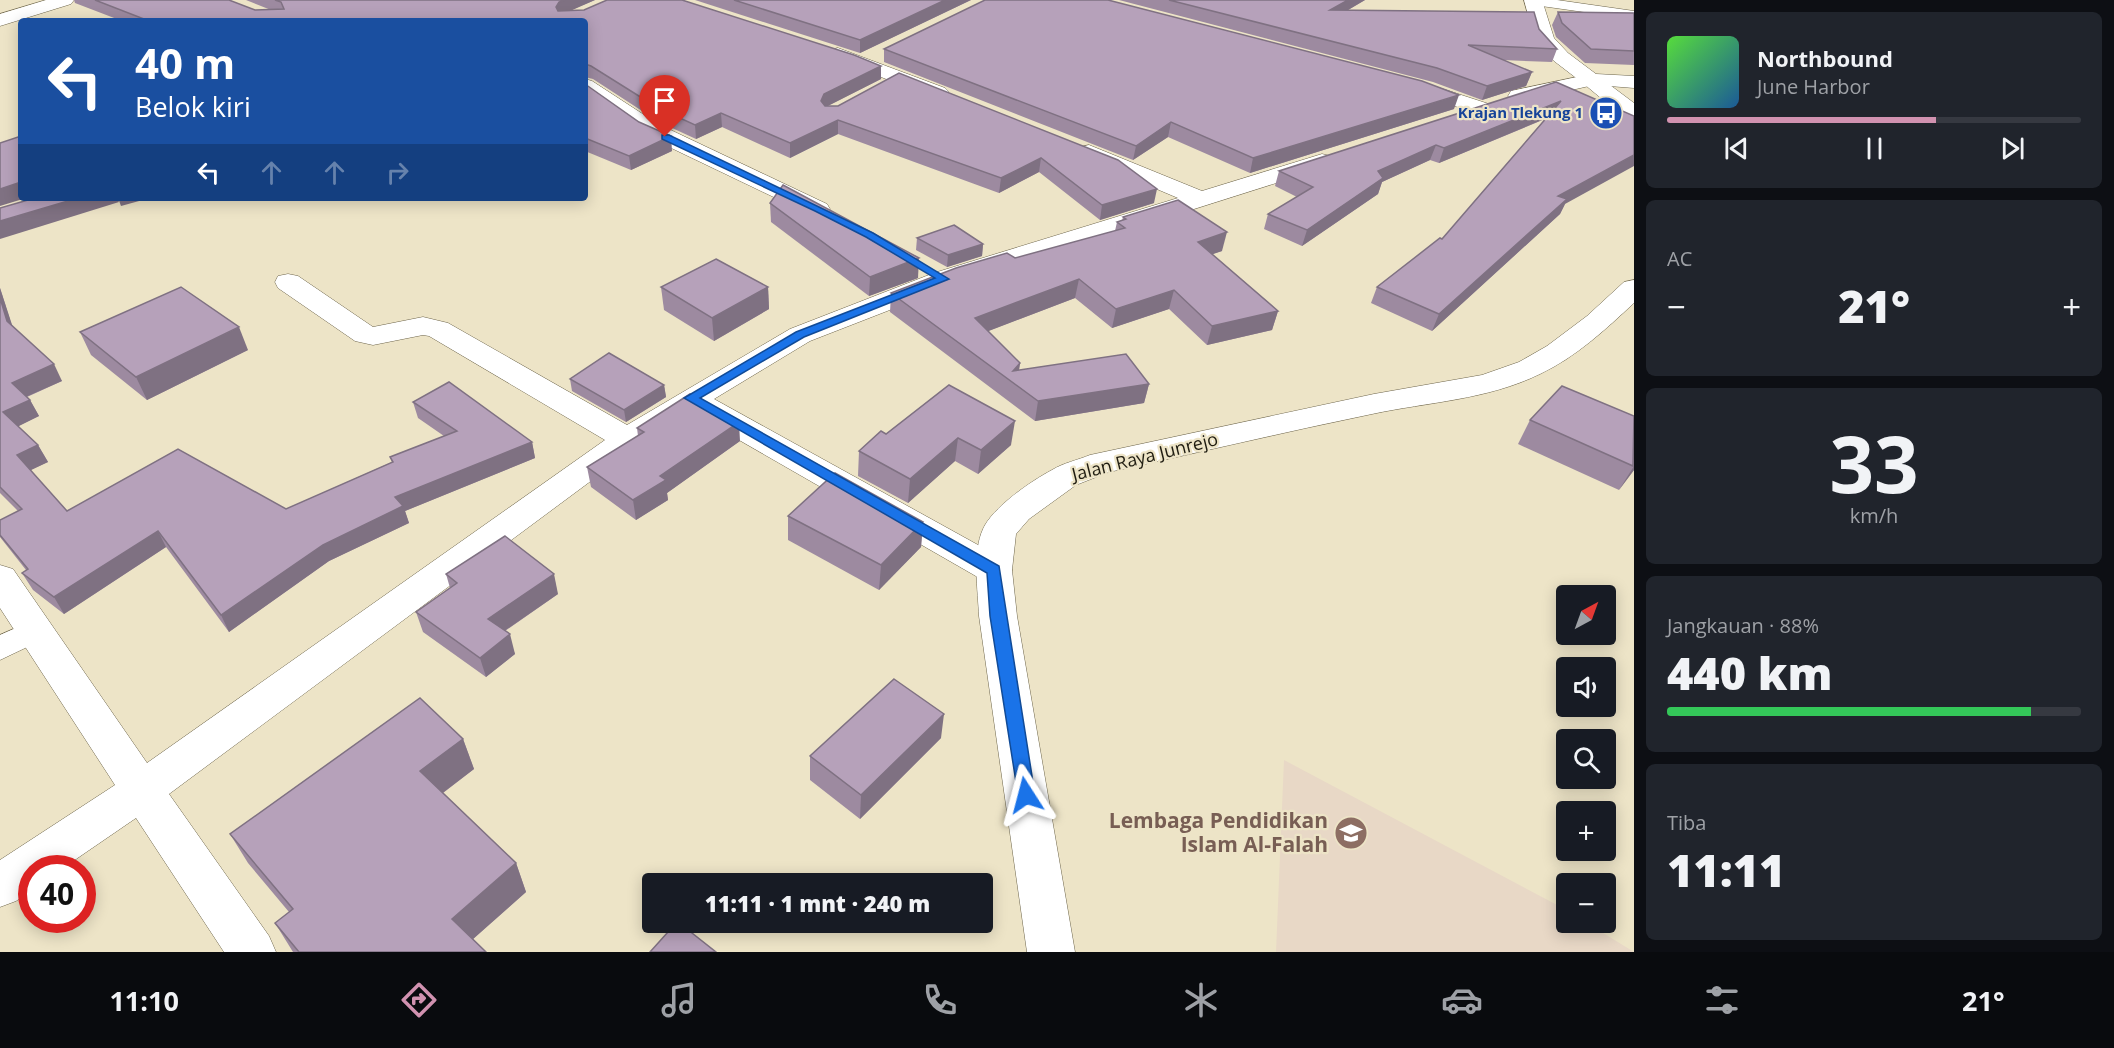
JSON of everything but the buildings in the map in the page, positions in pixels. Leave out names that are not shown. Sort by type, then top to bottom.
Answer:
[{"type":"street","points":[[0,20],[65,0]]},
{"type":"street","points":[[1534,1],[1545,40],[1561,57],[1634,114]]},
{"type":"street","points":[[816,47],[956,99]]},
{"type":"street","points":[[861,62],[882,52]]},
{"type":"street","points":[[1449,120],[1537,91],[1591,80],[1634,82]]},
{"type":"street","points":[[1401,82],[1453,97],[1481,109]]},
{"type":"street","points":[[588,87],[630,118],[650,129],[836,218]]},
{"type":"street","points":[[1067,143],[1201,199]]},
{"type":"street","points":[[0,886],[142,790],[627,439],[691,398],[800,335],[930,270],[1201,199],[1346,153]]},
{"type":"street","points":[[288,282],[365,334],[373,336],[423,326],[438,329],[627,439]]},
{"type":"street","name":"Jalan Raya Junrejo","points":[[1051,952],[998,616],[994,570],[999,531],[1017,511],[1064,477],[1102,464],[1497,380],[1528,369],[1557,353],[1604,317],[1634,288]]},
{"type":"street","points":[[691,398],[994,570]]},
{"type":"street","points":[[0,578],[17,639],[142,790],[252,952]]},
{"type":"lane","points":[[1534,1],[1634,15]]},
{"type":"lane","points":[[880,87],[900,77]]},
{"type":"shaded area","name":"Lembaga Pendidikan Islam Al-Falah","points":[[1284,760],[1556,905],[1556,933],[1603,933],[1634,952],[1276,952]]},
{"type":"place","name":"Krajan Tlekung 1","points":[[1606,113]]},
{"type":"place","name":"Lembaga Pendidikan Islam Al-Falah","points":[[1351,833]]},
{"type":"route","points":[[665,137],[819,209],[870,235],[944,279],[800,335],[691,398],[994,570],[998,616],[1026,795]]}]
